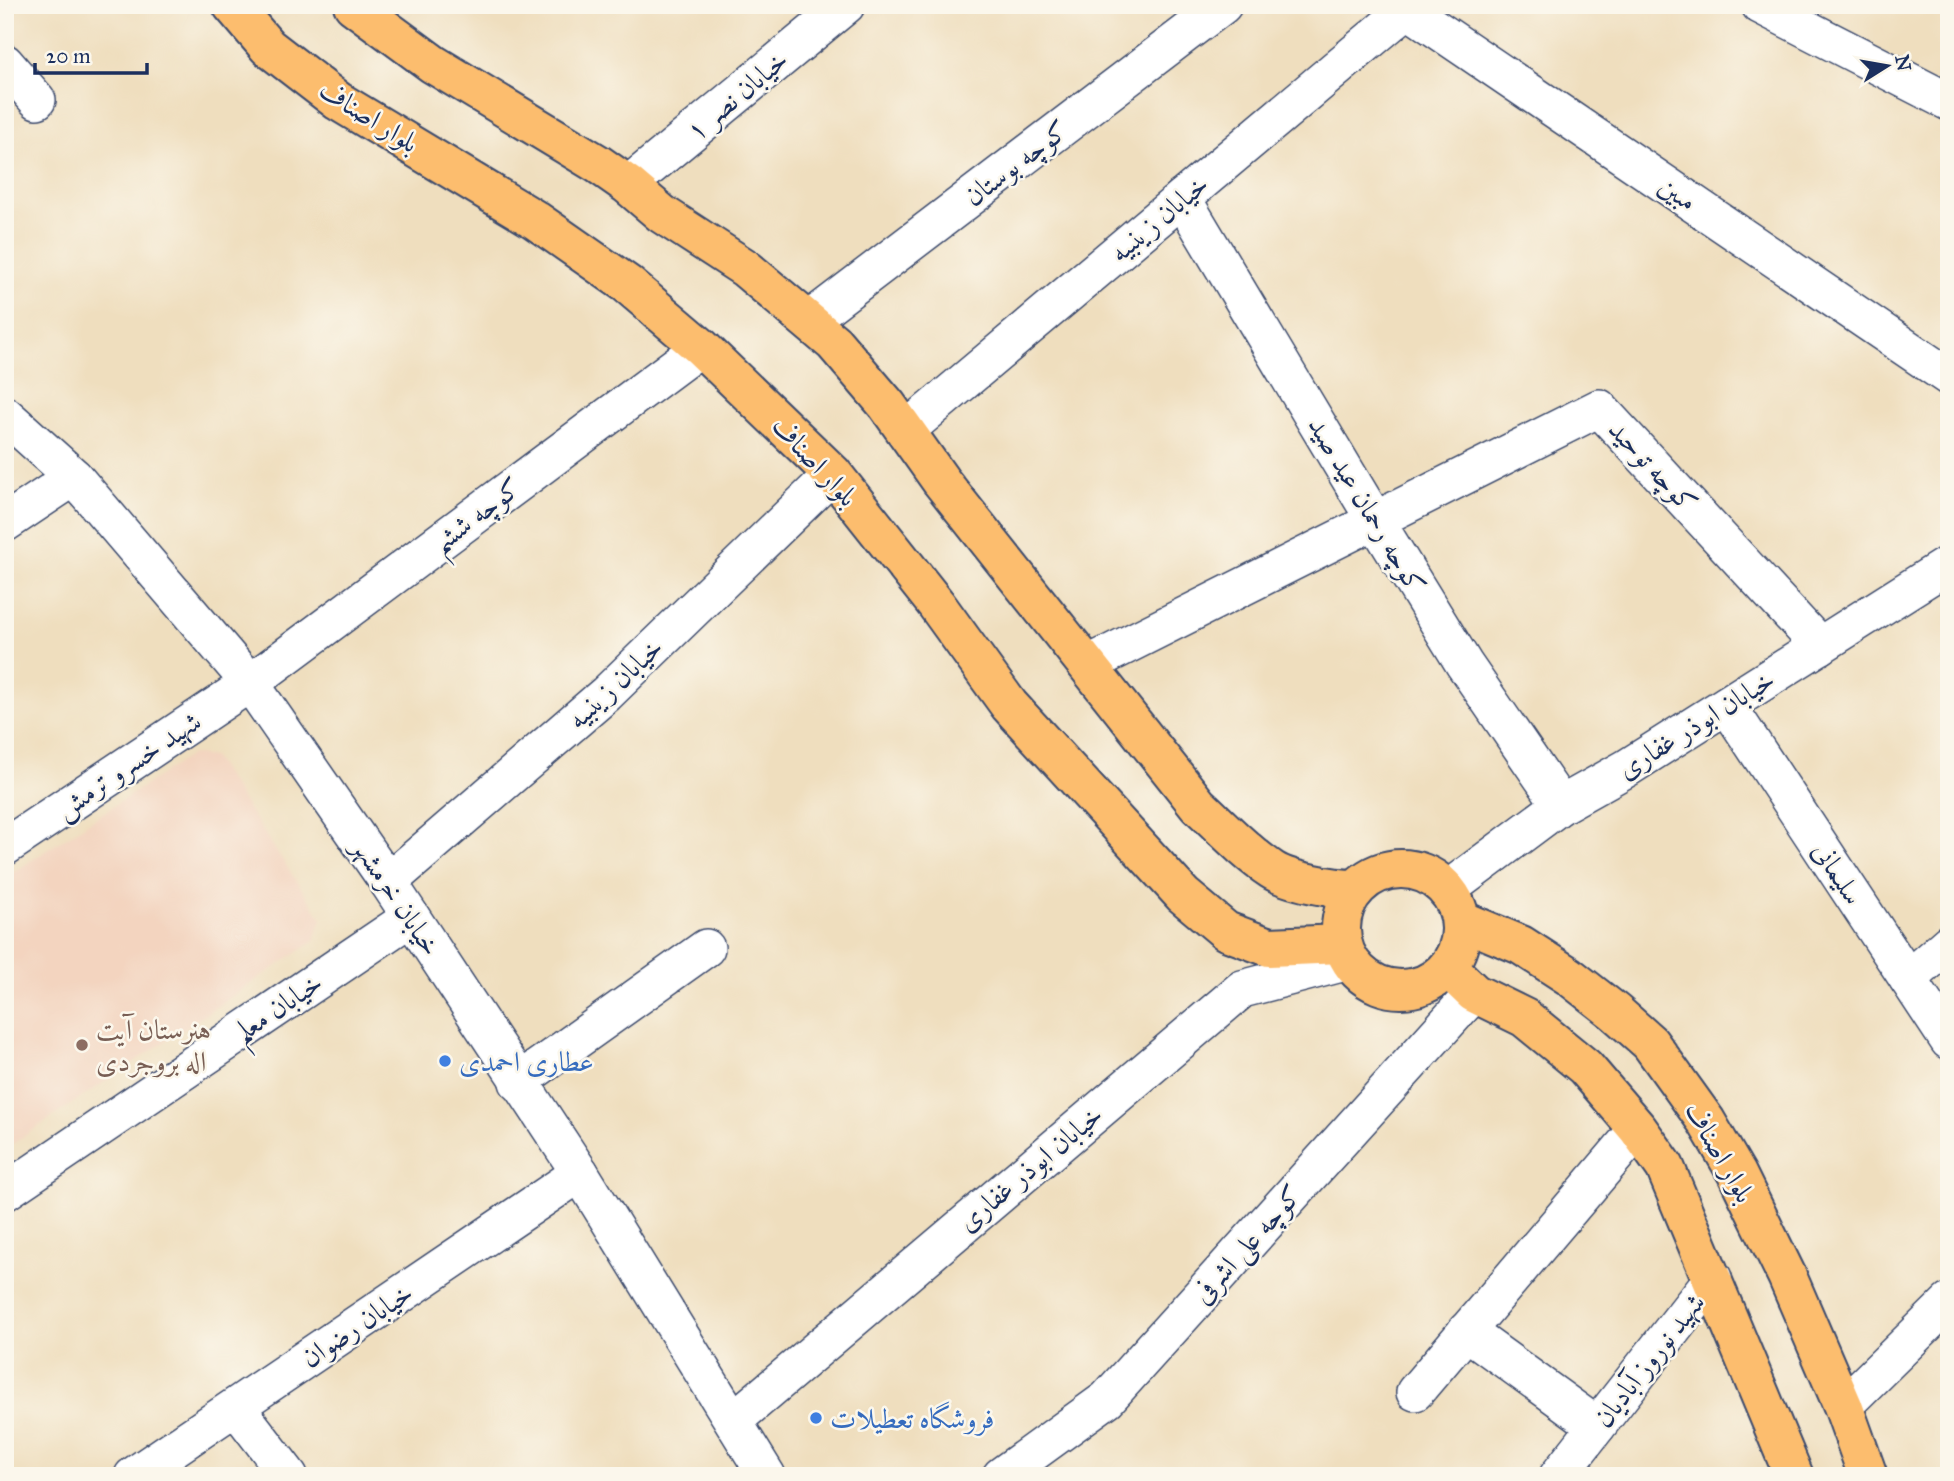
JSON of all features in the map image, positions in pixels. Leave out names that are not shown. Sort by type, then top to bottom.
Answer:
[{"type":"main road","name":"بلوار اصناف","points":[[232,5],[268,47],[338,101],[534,219],[627,284],[701,347],[833,474],[936,604],[1009,705],[1182,894],[1226,931],[1269,947],[1346,953]]},
{"type":"main road","points":[[353,5],[433,64],[598,164],[662,214],[745,268],[808,321],[834,344],[887,405],[941,481],[1198,805],[1273,871],[1315,884],[1355,889]]},
{"type":"main road","points":[[1391,869],[1412,869],[1432,877],[1454,905],[1461,937],[1457,954],[1461,981],[1433,981],[1416,988],[1397,990],[1378,986],[1362,976],[1346,953],[1340,925],[1345,905],[1355,889],[1372,876],[1391,869]]},
{"type":"main road","name":"بلوار اصناف","points":[[1454,905],[1569,976],[1650,1043],[1706,1121],[1737,1174],[1787,1276],[1843,1406],[1868,1476]]},
{"type":"main road","name":"بلوار اصناف","points":[[1461,981],[1525,1018],[1585,1067],[1638,1129],[1665,1167],[1794,1476]]},
{"type":"street","name":"خیابان نصر ۱","points":[[628,185],[846,5]]},
{"type":"street","name":"کوچه بوستان","points":[[808,321],[1223,5]]},
{"type":"street","points":[[1760,5],[1949,102]]},
{"type":"street","name":"خیابان زینبیه","points":[[905,430],[1409,7]]},
{"type":"street","name":"مبین","points":[[1409,7],[1949,377]]},
{"type":"street","points":[[5,63],[37,100]]},
{"type":"street","name":"کوچه رحمان عید صید","points":[[1182,198],[1464,664],[1561,805]]},
{"type":"street","name":"کوچه ششم","points":[[250,683],[701,347]]},
{"type":"street","name":"کوچه توحید","points":[[1375,519],[1599,408],[1820,646]]},
{"type":"street","name":"خیابان خرمشهر","points":[[5,415],[74,477],[250,683],[388,882],[580,1173],[768,1476]]},
{"type":"street","name":"خیابان زینبیه","points":[[388,882],[606,694],[833,474]]},
{"type":"street","points":[[5,523],[74,477]]},
{"type":"street","points":[[1087,665],[1375,519]]},
{"type":"street","name":"خیابان ابوذر غفاری","points":[[1454,905],[1561,805],[1627,768],[1947,568]]},
{"type":"street","name":"شهید خسرو ترمش","points":[[5,847],[250,683]]},
{"type":"street","name":"سلیمانی","points":[[1727,705],[1949,1041]]},
{"type":"street","name":"خیابان معلم","points":[[5,1192],[411,917]]},
{"type":"street","points":[[1908,979],[1949,943]]},
{"type":"street","points":[[518,1082],[706,948]]},
{"type":"street","name":"خیابان ابوذر غفاری","points":[[734,1420],[1242,989],[1346,953]]},
{"type":"street","name":"کوچه علی اشرفی","points":[[1001,1476],[1107,1399],[1461,981]]},
{"type":"street","points":[[1415,1392],[1638,1129]]},
{"type":"street","name":"خیابان رضوان","points":[[133,1476],[580,1173]]},
{"type":"street","name":"شهید نوروز آبادیان","points":[[1558,1476],[1713,1278]]},
{"type":"street","points":[[1843,1406],[1949,1302]]},
{"type":"street","points":[[1466,1331],[1597,1426]]},
{"type":"street","points":[[236,1407],[289,1476]]},
{"type":"shaded area","name":"هنرستان آیت اله بروجردی","points":[[192,754],[213,757],[322,919],[314,941],[5,1149],[5,878]]},
{"type":"place","name":"هنرستان آیت اله بروجردی","points":[[82,1045]]},
{"type":"place","name":"عطاری احمدی","points":[[445,1061]]},
{"type":"place","name":"فروشگاه تعطیلات","points":[[816,1418]]}]
